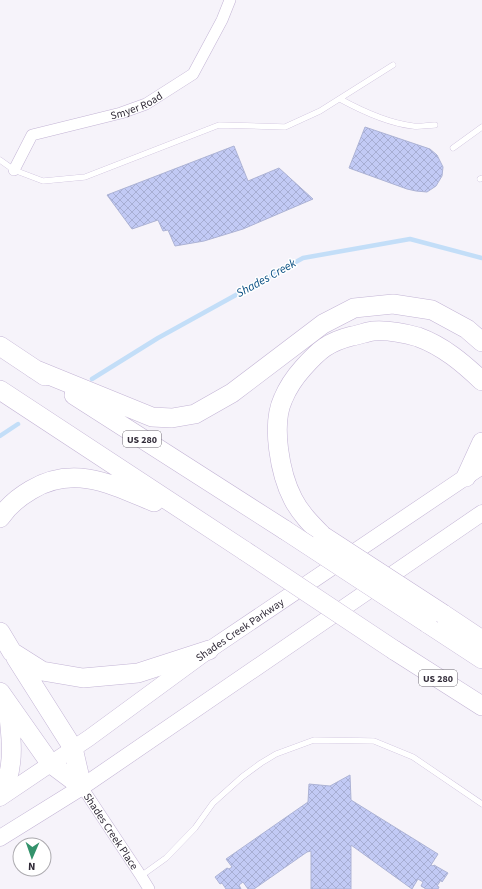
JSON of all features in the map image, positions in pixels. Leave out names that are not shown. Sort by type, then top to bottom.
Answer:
[{"type":"highway","points":[[34,369],[152,417],[172,418],[195,414],[232,393],[323,324],[354,308],[394,304],[432,310],[467,329],[482,342]]},
{"type":"highway","points":[[482,381],[462,362],[444,350],[418,338],[398,332],[372,331],[336,340],[315,355],[292,381],[282,400],[278,418],[278,452],[286,481],[293,499],[306,518],[323,536],[435,618],[482,640]]},
{"type":"highway","name":"US 280","points":[[0,346],[285,530],[435,618],[482,659]]},
{"type":"highway","name":"US 280","points":[[0,390],[195,520],[482,706]]},
{"type":"highway","points":[[466,477],[482,442]]},
{"type":"highway","points":[[0,518],[18,497],[35,487],[60,478],[74,477],[88,478],[114,486],[195,520]]},
{"type":"highway","points":[[0,632],[73,748],[82,787]]},
{"type":"highway","points":[[12,652],[42,671],[83,678],[138,673],[210,650]]},
{"type":"highway","points":[[4,698],[50,763],[82,787]]},
{"type":"highway","points":[[0,794],[7,780],[12,748],[4,698]]},
{"type":"main road","name":"Shades Creek Parkway","points":[[0,798],[89,738],[210,650],[482,466]]},
{"type":"main road","points":[[0,838],[82,787],[482,513]]},
{"type":"street","name":"Smyer Road","points":[[14,170],[32,135],[122,113],[146,104],[193,74],[222,20],[230,0]]},
{"type":"street","name":"Shades Creek Place","points":[[82,787],[149,889]]},
{"type":"lane","points":[[0,160],[14,170],[43,181],[85,177],[219,125],[285,126],[320,111],[392,65]]},
{"type":"lane","points":[[340,99],[380,118],[414,126],[435,124]]},
{"type":"lane","points":[[453,148],[482,127]]},
{"type":"lane","name":"Shades Creek Place","points":[[141,876],[166,858],[195,828],[213,803],[242,777],[276,754],[314,740],[374,741],[413,757],[482,804]]},
{"type":"building","points":[[365,127],[430,149],[437,155],[443,167],[442,176],[436,186],[427,192],[416,191],[349,168]]},
{"type":"building","points":[[234,146],[248,181],[279,168],[313,199],[243,229],[204,241],[175,246],[168,230],[163,231],[158,220],[132,229],[107,195]]},
{"type":"building","points":[[350,775],[351,800],[438,854],[431,865],[434,865],[448,873],[442,882],[441,880],[437,886],[439,887],[438,889],[426,889],[421,886],[423,882],[418,879],[412,889],[351,845],[351,889],[311,889],[311,851],[307,852],[254,889],[248,889],[243,882],[239,885],[241,889],[226,889],[222,883],[220,884],[215,877],[227,868],[229,869],[232,867],[226,859],[308,802],[309,784],[330,786]]},
{"type":"waterway","name":"Shades Creek","points":[[92,379],[158,338],[303,258],[410,239],[482,258]]},
{"type":"waterway","name":"Shades Creek","points":[[0,436],[18,424]]}]
